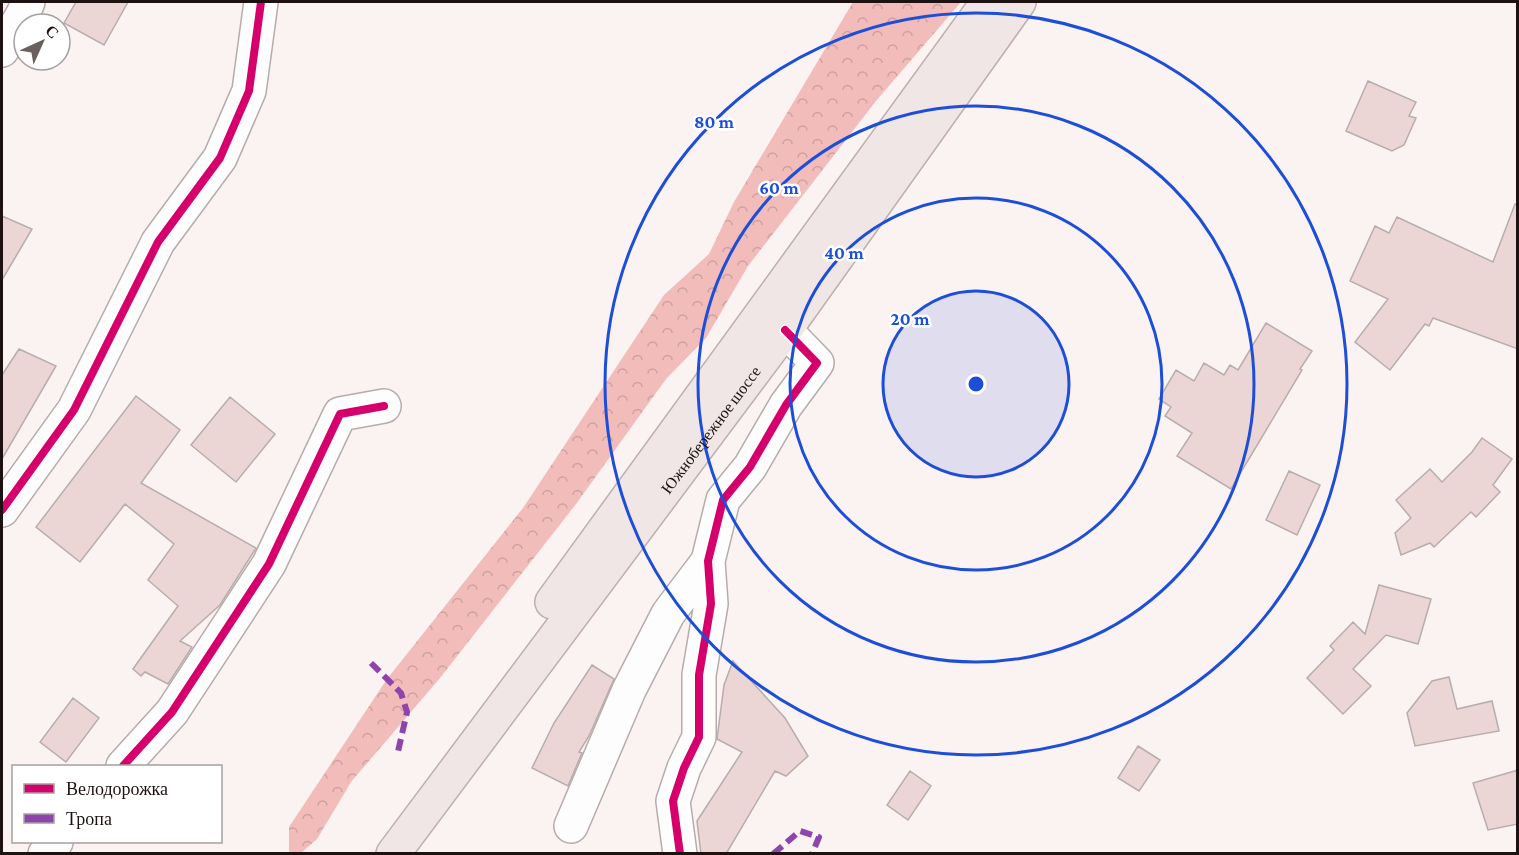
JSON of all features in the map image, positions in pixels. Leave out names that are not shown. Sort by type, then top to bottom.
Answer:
[{"type":"highway","name":"Южнобережное шоссе","points":[[370,854],[988,2]]},
{"type":"highway","name":"Южнобережное шоссе","points":[[393,854],[784,330],[1019,2]]},
{"type":"street","points":[[2,50],[28,2]]},
{"type":"street","points":[[2,510],[74,410],[158,242],[220,158],[249,91],[261,2]]},
{"type":"street","points":[[680,854],[673,801],[684,768],[699,737],[699,675],[711,604],[708,561],[723,500],[750,467],[786,405],[816,363],[784,330]]},
{"type":"street","points":[[124,765],[172,712],[269,564],[340,414],[384,406]]},
{"type":"street","points":[[571,826],[629,690],[668,614],[708,561]]},
{"type":"green space","points":[[853,2],[961,2],[876,101],[748,266],[706,338],[666,379],[576,504],[440,678],[351,782],[317,839],[301,853],[291,853],[289,851],[289,827],[387,679],[523,508],[664,295],[709,254],[734,202]]},
{"type":"building","points":[[76,2],[128,2],[104,45],[72,27],[70,12]]},
{"type":"building","points":[[1368,81],[1416,102],[1409,116],[1416,118],[1404,145],[1392,151],[1346,131]]},
{"type":"building","points":[[1515,204],[1518,204],[1518,349],[1433,318],[1429,326],[1425,324],[1390,370],[1355,342],[1388,299],[1350,281],[1375,226],[1389,233],[1397,217],[1493,262]]},
{"type":"building","points":[[2,216],[32,229],[2,280]]},
{"type":"building","points":[[1266,323],[1312,351],[1231,489],[1177,456],[1192,433],[1165,416],[1171,407],[1159,399],[1176,370],[1194,381],[1204,363],[1224,375],[1230,365],[1238,370]]},
{"type":"building","points":[[19,349],[56,366],[2,459],[2,375]]},
{"type":"building","points":[[136,396],[180,430],[141,483],[256,548],[220,605],[180,641],[192,647],[168,684],[145,672],[141,676],[133,669],[178,606],[148,580],[174,544],[125,504],[80,562],[36,527]]},
{"type":"building","points":[[230,397],[275,434],[236,482],[191,445]]},
{"type":"building","points":[[1482,438],[1512,459],[1493,485],[1500,492],[1476,517],[1471,512],[1434,547],[1430,543],[1401,555],[1395,533],[1411,518],[1396,500],[1430,469],[1442,482],[1472,452]]},
{"type":"building","points":[[1289,471],[1320,485],[1297,535],[1266,520]]},
{"type":"building","points":[[1379,585],[1431,599],[1418,644],[1386,635],[1353,669],[1371,686],[1343,714],[1307,678],[1334,650],[1330,646],[1353,622],[1365,634]]},
{"type":"building","points":[[733,661],[785,718],[808,756],[786,776],[775,771],[726,854],[701,854],[697,821],[742,752],[717,739],[724,685]]},
{"type":"building","points":[[592,665],[614,679],[589,736],[579,752],[582,753],[568,786],[532,768],[554,723]]},
{"type":"building","points":[[1449,677],[1457,709],[1492,701],[1499,731],[1415,746],[1407,713],[1432,681]]},
{"type":"building","points":[[73,698],[99,718],[66,762],[40,742]]},
{"type":"building","points":[[1138,746],[1160,760],[1139,791],[1118,778]]},
{"type":"building","points":[[1518,770],[1518,824],[1488,830],[1473,783]]},
{"type":"building","points":[[910,771],[931,786],[908,820],[887,805]]},
{"type":"marked path","points":[[371,663],[401,693],[407,712],[397,756]]},
{"type":"marked path","points":[[773,854],[800,831],[819,837],[812,854]]},
{"type":"cycle path","points":[[2,510],[74,410],[158,242],[220,158],[249,91],[261,2]]},
{"type":"cycle path","points":[[680,854],[673,801],[684,768],[699,737],[699,675],[711,604],[708,561],[723,500],[750,467],[786,405],[817,363],[785,330]]},
{"type":"cycle path","points":[[124,765],[172,712],[269,564],[340,414],[384,406]]}]
